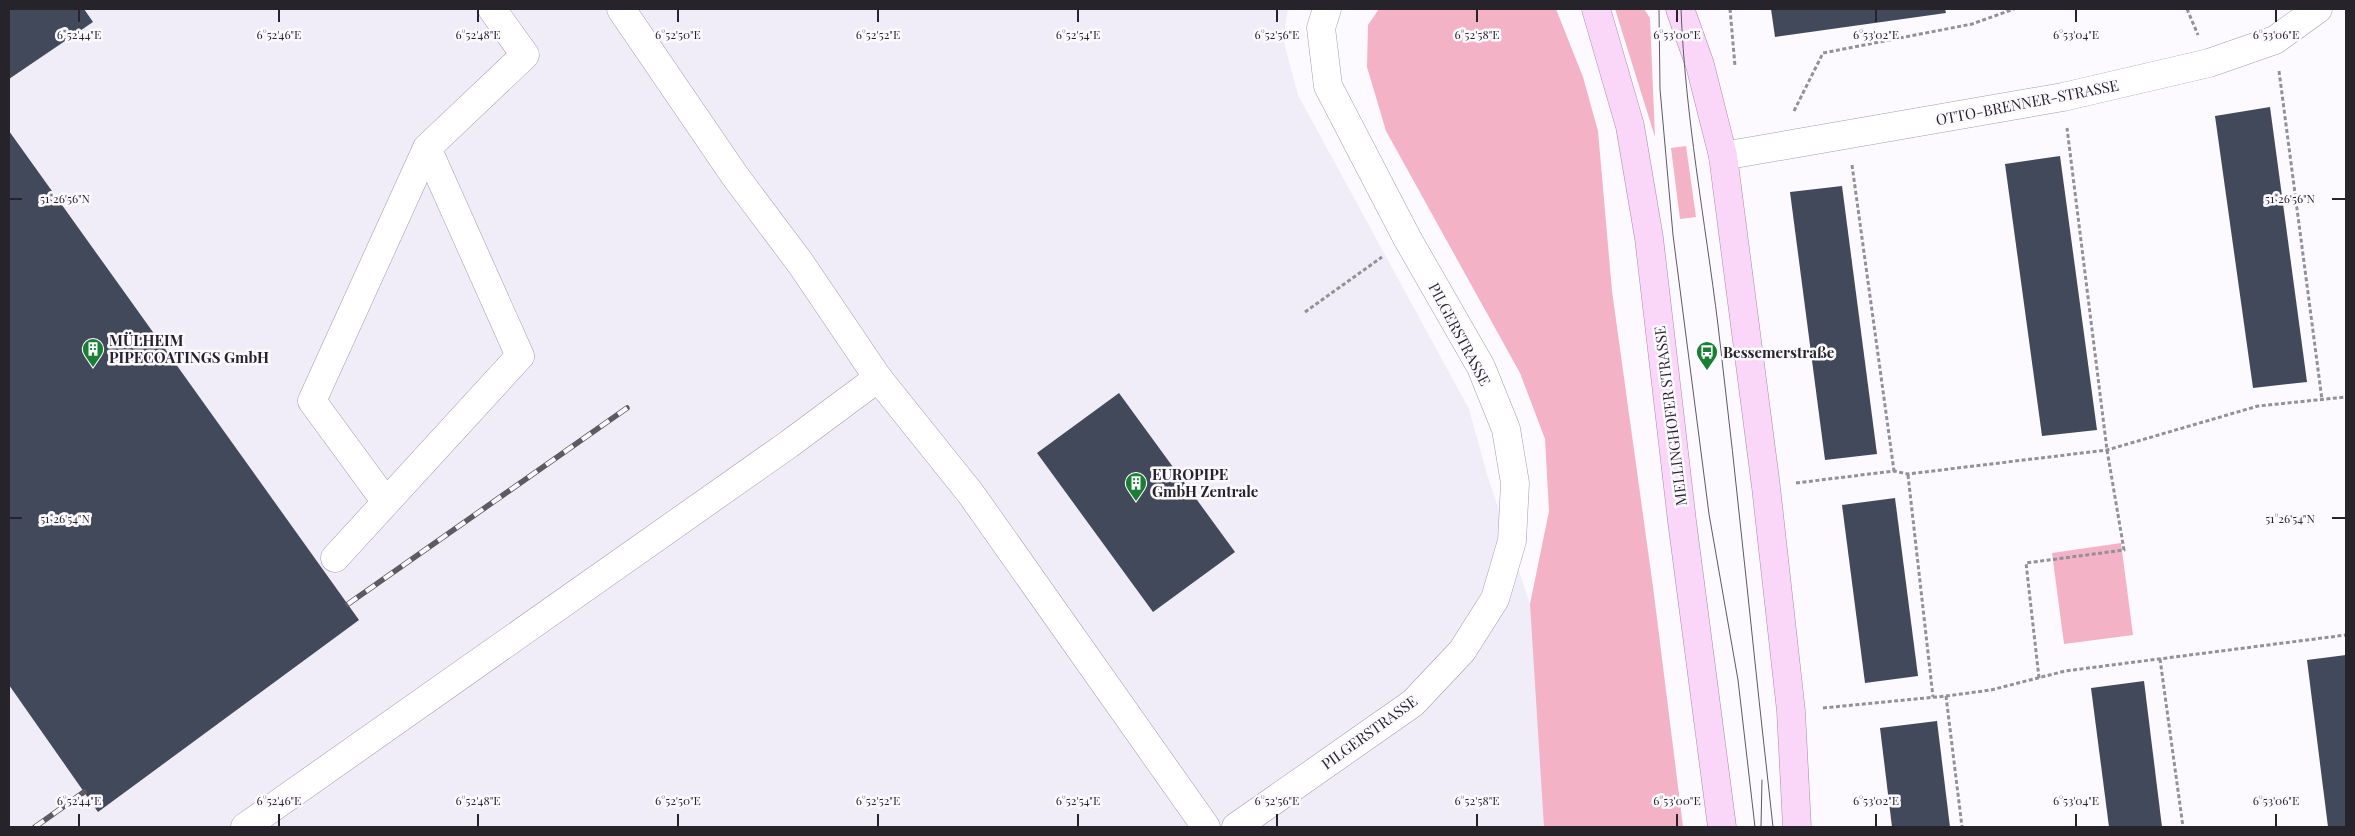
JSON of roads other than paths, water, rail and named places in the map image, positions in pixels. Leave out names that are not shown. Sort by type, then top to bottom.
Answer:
[{"type":"main road","name":"MELLINGHOFER STRASSE","points":[[1596,9],[1630,126],[1649,238],[1682,522],[1722,827]]},
{"type":"main road","points":[[1681,10],[1700,65],[1723,156],[1766,487],[1791,711],[1797,827]]},
{"type":"street","points":[[386,502],[312,401],[428,148],[525,56],[492,9]]},
{"type":"street","points":[[621,9],[736,176],[801,264],[878,378],[970,494],[1206,827]]},
{"type":"street","name":"PILGERSTRASSE","points":[[1236,827],[1413,703],[1462,652],[1495,599],[1512,541],[1515,483],[1506,429],[1481,367],[1407,238],[1328,86],[1321,28],[1327,9]]},
{"type":"street","name":"OTTO-BRENNER-STRASSE","points":[[1723,156],[2063,98],[2209,63],[2275,40],[2318,9]]},
{"type":"street","points":[[335,558],[520,356],[428,148]]},
{"type":"street","points":[[245,827],[789,444],[878,378]]},
{"type":"tram line","points":[[1659,9],[1660,89],[1673,235],[1709,514],[1738,680],[1755,827]]},
{"type":"tram line","points":[[1681,9],[1691,128],[1718,325],[1773,827]]},
{"type":"tram line","points":[[1761,827],[1762,780]]},
{"type":"railway","points":[[348,604],[627,408]]},
{"type":"railway","points":[[35,827],[84,792]]},
{"type":"place","name":"MÜLHEIM PIPECOATINGS GmbH","points":[[93,368]]},
{"type":"place","name":"Bessemerstraße","points":[[1707,371]]},
{"type":"place","name":"EUROPIPE GmbH Zentrale","points":[[1136,502]]}]
